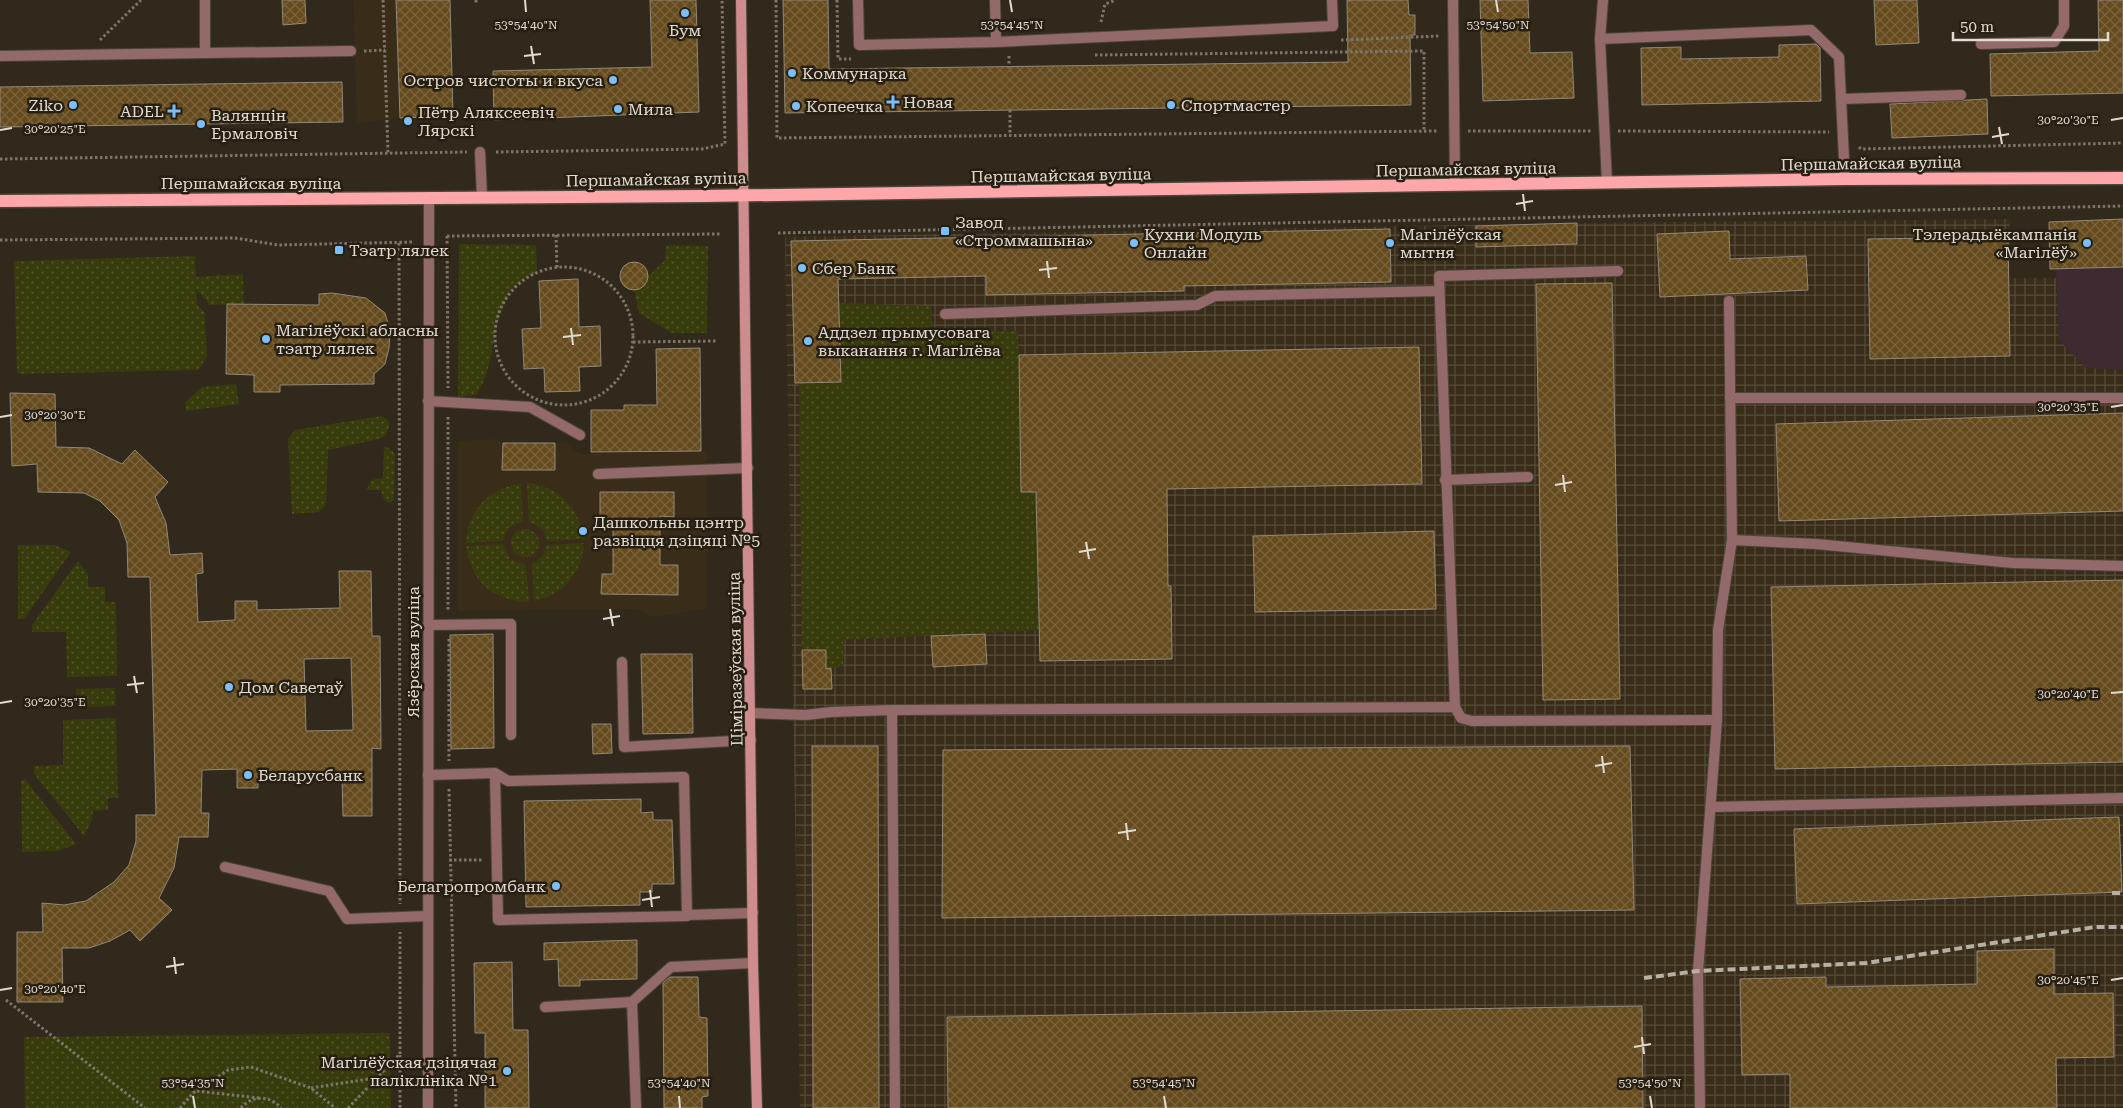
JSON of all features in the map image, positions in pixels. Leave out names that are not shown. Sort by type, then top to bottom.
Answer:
[{"type":"main road","name":"Ціміразеўская вуліца","points":[[741,0],[745,195],[753,963],[758,1108]]},
{"type":"main road","name":"Першамайская вуліца","points":[[0,202],[745,195],[1845,179],[2123,178]]},
{"type":"street","points":[[204,0],[205,53]]},
{"type":"street","points":[[858,0],[859,45],[996,42],[1333,26],[1332,0]]},
{"type":"street","points":[[995,0],[996,42]]},
{"type":"street","points":[[1453,0],[1455,185]]},
{"type":"street","points":[[1603,0],[1600,39],[1607,183]]},
{"type":"street","points":[[1981,44],[2054,42],[2064,26],[2064,0]]},
{"type":"street","points":[[1600,39],[1811,30],[1839,57],[1845,179]]},
{"type":"street","points":[[0,56],[351,51]]},
{"type":"street","points":[[1842,99],[1960,95]]},
{"type":"street","points":[[480,152],[482,197]]},
{"type":"street","name":"Язёрская вуліца","points":[[428,1108],[429,197]]},
{"type":"street","points":[[1618,271],[1439,276],[1445,480],[1455,708],[1461,718],[1472,721],[1717,720]]},
{"type":"street","points":[[945,314],[1197,305],[1215,296],[1439,291]]},
{"type":"street","points":[[1700,1108],[1698,971],[1717,720],[1718,630],[1732,540],[1729,302]]},
{"type":"street","points":[[1730,398],[2123,398]]},
{"type":"street","points":[[428,401],[530,408],[580,435]]},
{"type":"street","points":[[598,474],[748,468]]},
{"type":"street","points":[[1445,480],[1528,477]]},
{"type":"street","points":[[1732,540],[1816,544],[2013,563],[2123,566]]},
{"type":"street","points":[[428,625],[511,624],[511,735]]},
{"type":"street","points":[[622,662],[624,746],[751,740]]},
{"type":"street","points":[[751,713],[806,715],[831,712],[892,710],[1455,708]]},
{"type":"street","points":[[892,710],[894,1108]]},
{"type":"street","points":[[495,773],[498,920],[753,913]]},
{"type":"street","points":[[428,775],[495,773],[508,781],[684,777],[687,915]]},
{"type":"street","points":[[1711,807],[2123,798]]},
{"type":"street","points":[[225,867],[329,891],[346,919],[428,916]]},
{"type":"street","points":[[544,1006],[632,1002],[671,966],[753,963]]},
{"type":"street","points":[[632,1002],[636,1107]]},
{"type":"path","points":[[84,55],[84,45],[94,45],[141,0]]},
{"type":"path","points":[[383,0],[388,153]]},
{"type":"path","points":[[0,159],[702,149],[725,144],[722,0]]},
{"type":"path","points":[[776,0],[777,138]]},
{"type":"path","points":[[1098,37],[1105,4],[1116,0]]},
{"type":"path","points":[[1333,26],[1332,40],[1453,35]]},
{"type":"path","points":[[351,51],[385,50]]},
{"type":"path","points":[[1087,55],[1424,51],[1424,132]]},
{"type":"path","points":[[1009,68],[1009,56],[1019,56]]},
{"type":"path","points":[[1010,110],[1010,135]]},
{"type":"path","points":[[778,233],[2123,206]]},
{"type":"path","points":[[0,240],[235,238],[278,245],[399,243],[447,236],[720,234]]},
{"type":"path","points":[[556,235],[557,268]]},
{"type":"path","points":[[447,236],[449,860],[456,1108]]},
{"type":"path","points":[[399,243],[401,515],[400,1108]]},
{"type":"path","points":[[575,267],[597,275],[616,290],[629,310],[634,334],[631,355],[622,376],[606,392],[587,402],[565,406],[543,403],[518,388],[508,378],[498,358],[494,336],[499,312],[510,292],[528,276],[557,268],[575,267]]},
{"type":"path","points":[[632,342],[718,341]]},
{"type":"path","points":[[449,860],[496,859]]},
{"type":"path","points":[[6,1000],[145,1108]]},
{"type":"path","points":[[348,1108],[400,1054]]},
{"type":"path","points":[[180,1108],[196,1091],[228,1070],[251,1067],[311,1088],[336,1108]]},
{"type":"path","points":[[311,1088],[375,1078]]},
{"type":"path","points":[[196,1091],[259,1098],[274,1101],[281,1108]]},
{"type":"path","points":[[242,1108],[250,1100],[259,1098]]},
{"type":"shaded area","points":[[353,0],[450,0],[453,116],[400,118],[357,123]]},
{"type":"shaded area","points":[[2010,219],[2009,278],[2056,278],[2059,340],[2086,368],[2123,370],[2123,1108],[800,1108],[785,237],[1577,223]]},
{"type":"shaded area","points":[[2123,219],[2123,370],[2086,368],[2059,340],[2056,269],[2050,269],[2049,222]]},
{"type":"shaded area","name":"Дашкольны цэнтр развіцця дзіцяці №5","points":[[496,439],[503,443],[566,443],[580,454],[707,451],[707,609],[651,617],[636,609],[458,611],[458,441]]},
{"type":"green space","points":[[459,244],[536,245],[537,273],[520,283],[508,295],[496,327],[490,362],[476,395],[458,397]]},
{"type":"green space","points":[[666,245],[708,246],[707,333],[671,333],[639,313],[634,290],[665,260]]},
{"type":"green space","points":[[195,256],[196,277],[243,274],[244,304],[210,305],[196,289],[197,304],[205,313],[207,356],[199,370],[17,374],[14,261]]},
{"type":"green space","points":[[839,303],[931,306],[933,333],[1018,331],[1021,492],[1036,492],[1040,630],[843,640],[843,666],[826,669],[826,650],[802,650],[799,383],[841,382]]},
{"type":"green space","points":[[236,384],[239,404],[186,411],[185,402],[202,387]]},
{"type":"green space","points":[[381,416],[387,419],[390,424],[386,435],[379,439],[328,450],[326,505],[319,512],[292,514],[288,439],[295,430]]},
{"type":"green space","points":[[384,447],[389,448],[395,454],[394,500],[390,503],[384,500],[381,490],[367,490],[371,480],[383,478]]},
{"type":"green space","points":[[521,483],[523,521],[508,528],[503,541],[466,543],[471,520],[482,502],[499,490]]},
{"type":"green space","points":[[527,483],[549,489],[566,500],[578,518],[585,539],[547,541],[543,530],[529,521]]},
{"type":"green space","points":[[525,529],[535,533],[539,543],[535,553],[525,557],[515,553],[511,543],[515,533]]},
{"type":"green space","points":[[584,543],[580,564],[570,581],[554,594],[534,601],[532,564],[542,557],[547,545]]},
{"type":"green space","points":[[503,544],[510,559],[526,565],[529,602],[504,598],[494,593],[486,587],[473,570],[466,546]]},
{"type":"green space","points":[[18,545],[56,545],[71,552],[24,619],[18,619]]},
{"type":"green space","points":[[78,561],[88,574],[88,587],[105,587],[105,602],[116,602],[117,676],[67,677],[66,632],[32,632],[32,625]]},
{"type":"green space","points":[[115,688],[116,706],[76,707],[76,689]]},
{"type":"green space","points":[[116,718],[118,798],[108,798],[108,810],[93,811],[92,820],[84,836],[34,774],[34,766],[63,765],[63,720]]},
{"type":"green space","points":[[25,779],[76,844],[58,851],[22,852],[21,780]]},
{"type":"green space","points":[[390,1033],[391,1108],[25,1108],[24,1037]]},
{"type":"building","points":[[282,0],[305,0],[306,23],[283,25]]},
{"type":"building","points":[[396,0],[450,0],[453,116],[400,118]]},
{"type":"building","points":[[650,0],[696,0],[699,112],[494,120],[493,71],[652,67]]},
{"type":"building","points":[[783,0],[828,0],[829,69],[1348,62],[1347,0],[1408,0],[1409,15],[1415,15],[1415,35],[1410,35],[1411,105],[785,113]]},
{"type":"building","points":[[1480,0],[1528,0],[1530,53],[1572,52],[1574,98],[1483,101]]},
{"type":"building","points":[[1874,0],[1917,0],[1919,43],[1876,45]]},
{"type":"building","points":[[2098,0],[2123,0],[2123,93],[1991,96],[1990,54],[2099,51]]},
{"type":"building","points":[[1816,44],[1820,48],[1821,101],[1642,105],[1641,48],[1681,47],[1681,59],[1779,57],[1779,45]]},
{"type":"building","points":[[342,82],[343,122],[0,127],[0,87]]},
{"type":"building","points":[[1987,99],[1988,134],[1892,138],[1890,104]]},
{"type":"building","points":[[2123,219],[2123,267],[2050,269],[2049,222]]},
{"type":"building","points":[[1577,223],[1577,244],[1476,247],[1476,226]]},
{"type":"building","points":[[1390,229],[1391,282],[1184,286],[1184,291],[986,295],[986,276],[838,279],[841,382],[795,383],[791,241]]},
{"type":"building","points":[[1729,231],[1730,259],[1806,256],[1808,290],[1660,297],[1657,234]]},
{"type":"building","points":[[2008,237],[2010,356],[1870,359],[1868,239]]},
{"type":"building","points":[[634,262],[644,266],[648,276],[644,286],[634,290],[624,286],[620,276],[624,266]]},
{"type":"building","points":[[578,279],[579,327],[600,326],[601,366],[579,367],[580,391],[545,392],[544,368],[524,369],[522,329],[541,328],[539,281]]},
{"type":"building","points":[[1612,283],[1620,699],[1543,700],[1536,284]]},
{"type":"building","points":[[332,293],[366,298],[385,313],[390,330],[389,348],[385,364],[374,374],[374,384],[280,385],[280,392],[254,392],[254,375],[226,374],[227,304],[319,305],[319,294]]},
{"type":"building","points":[[1419,347],[1422,484],[1167,489],[1168,586],[1171,586],[1172,659],[1040,661],[1036,492],[1021,492],[1019,355]]},
{"type":"building","points":[[700,348],[701,451],[591,452],[591,410],[624,410],[624,405],[657,405],[656,349]]},
{"type":"building","name":"Дом Саветаў","points":[[10,393],[55,394],[56,447],[89,448],[122,464],[135,450],[168,482],[155,497],[166,523],[170,555],[202,553],[203,573],[196,574],[198,622],[235,620],[235,601],[257,601],[257,610],[340,608],[339,571],[371,571],[372,636],[380,636],[381,749],[372,748],[372,816],[343,816],[342,778],[258,780],[258,788],[237,788],[237,769],[202,770],[201,813],[209,813],[208,837],[179,837],[174,868],[159,898],[172,910],[140,941],[130,930],[110,941],[89,948],[62,948],[63,1002],[17,1002],[17,932],[43,932],[42,903],[64,905],[86,901],[114,882],[129,865],[136,841],[136,815],[156,815],[150,577],[128,577],[127,543],[119,520],[100,501],[84,493],[38,492],[37,464],[12,466]],"holes":[[[351,658],[353,730],[306,731],[304,659]]]},
{"type":"building","points":[[2123,413],[2123,511],[1779,521],[1776,424]]},
{"type":"building","points":[[503,443],[555,443],[555,470],[502,470]]},
{"type":"building","points":[[600,492],[674,492],[674,517],[660,516],[660,565],[678,565],[678,595],[601,594],[602,574],[613,574],[613,524],[600,524]]},
{"type":"building","points":[[1434,531],[1436,609],[1255,612],[1253,536]]},
{"type":"building","points":[[2123,580],[2123,762],[1775,769],[1771,587]]},
{"type":"building","points":[[493,634],[494,748],[451,749],[450,635]]},
{"type":"building","points":[[985,634],[987,664],[933,667],[931,636]]},
{"type":"building","points":[[802,650],[826,650],[826,669],[831,668],[832,689],[803,689]]},
{"type":"building","points":[[641,654],[692,654],[693,733],[643,734]]},
{"type":"building","points":[[592,724],[611,724],[612,753],[593,754]]},
{"type":"building","points":[[812,746],[878,746],[879,1108],[813,1108]]},
{"type":"building","points":[[1630,746],[1634,910],[942,918],[943,750]]},
{"type":"building","points":[[641,799],[641,813],[653,812],[653,820],[672,820],[674,884],[652,884],[652,892],[640,892],[640,905],[526,907],[524,801]]},
{"type":"building","points":[[2119,817],[2122,892],[1797,904],[1794,829]]},
{"type":"building","points":[[637,940],[637,979],[580,980],[580,986],[559,986],[558,959],[544,960],[544,943]]},
{"type":"building","points":[[2054,949],[2054,994],[2113,993],[2114,1057],[2056,1058],[2057,1108],[1790,1108],[1790,1074],[1742,1075],[1740,979],[1826,977],[1826,987],[1977,984],[1977,951]]},
{"type":"building","name":"Магілёўская дзіцячая паліклініка №1","points":[[512,962],[513,1030],[528,1030],[529,1108],[485,1108],[485,1033],[475,1033],[474,963]]},
{"type":"building","points":[[670,977],[698,977],[699,1017],[707,1018],[708,1096],[702,1097],[702,1108],[664,1108],[663,983]]},
{"type":"building","points":[[1642,1006],[1643,1108],[948,1108],[947,1017]]},
{"type":"railway","points":[[2112,893],[2123,893]]},
{"type":"railway","points":[[1644,978],[1698,971],[1866,963],[2095,927],[2123,927]]},
{"type":"place","name":"Бум","points":[[685,13]]},
{"type":"place","name":"Коммунарка","points":[[792,73]]},
{"type":"place","name":"Остров чистоты и вкуса","points":[[613,80]]},
{"type":"place","name":"Новая","points":[[893,102]]},
{"type":"place","name":"Ziko","points":[[73,105]]},
{"type":"place","name":"Спортмастер","points":[[1171,105]]},
{"type":"place","name":"Копеечка","points":[[796,106]]},
{"type":"place","name":"Мила","points":[[618,109]]},
{"type":"place","name":"ADEL","points":[[174,111]]},
{"type":"place","name":"Пётр Аляксеевіч Лярскі","points":[[408,121]]},
{"type":"place","name":"Валянцін Ермаловіч","points":[[201,124]]},
{"type":"place","name":"Завод «Строммашына»","points":[[945,231]]},
{"type":"place","name":"Кухни Модуль Онлайн","points":[[1134,243]]},
{"type":"place","name":"Магілёўская мытня","points":[[1390,243]]},
{"type":"place","name":"Тэлерадыёкампанія «Магілёў»","points":[[2087,243]]},
{"type":"place","name":"Тэатр лялек","points":[[339,250]]},
{"type":"place","name":"Сбер Банк","points":[[802,268]]},
{"type":"place","name":"Магілёўскі абласны тэатр лялек","points":[[266,339]]},
{"type":"place","name":"Аддзел прымусовага выканання г. Магілёва","points":[[808,341]]},
{"type":"place","name":"Дашкольны цэнтр развіцця дзіцяці №5","points":[[583,531]]},
{"type":"place","name":"Дом Саветаў","points":[[229,687]]},
{"type":"place","name":"Беларусбанк","points":[[248,775]]},
{"type":"place","name":"Белагропромбанк","points":[[556,886]]},
{"type":"place","name":"Магілёўская дзіцячая паліклініка №1","points":[[507,1071]]}]
